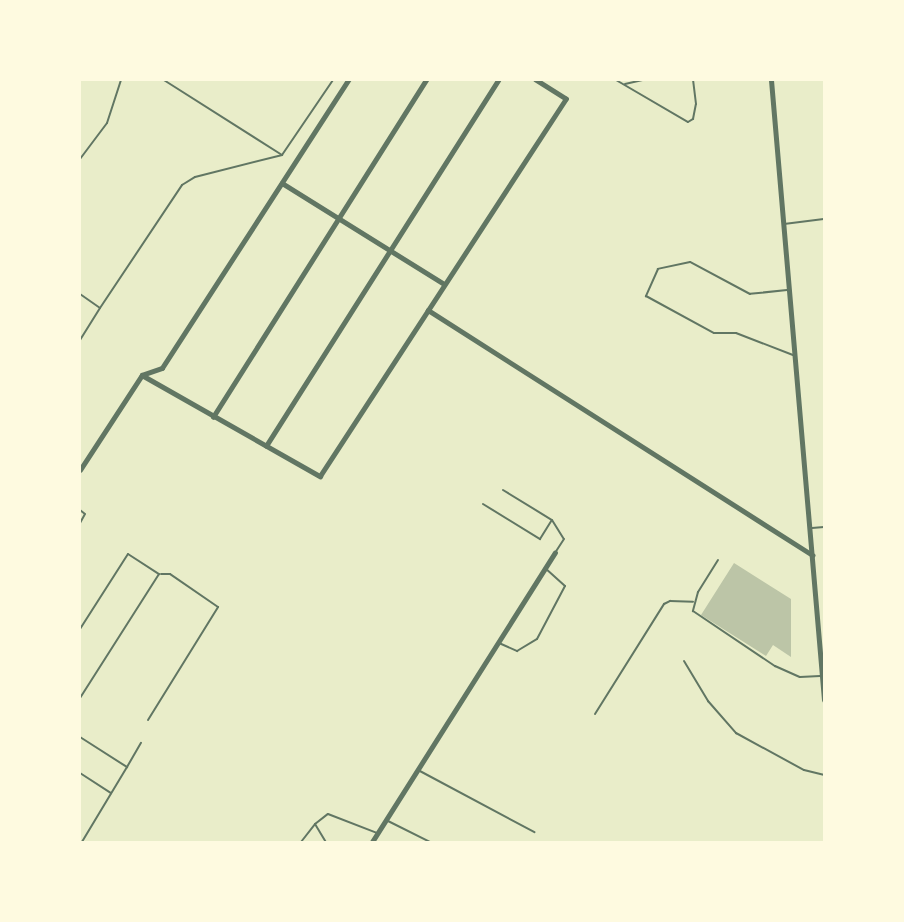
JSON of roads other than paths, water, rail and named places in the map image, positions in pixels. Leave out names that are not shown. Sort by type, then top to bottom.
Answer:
[{"type":"street","points":[[80,470],[142,375],[162,368],[348,80]]},
{"type":"street","points":[[213,417],[426,80]]},
{"type":"street","points":[[266,446],[498,80]]},
{"type":"street","points":[[142,375],[320,476],[566,99],[536,80]]},
{"type":"street","points":[[771,80],[812,528],[825,700]]},
{"type":"street","points":[[282,183],[444,284]]},
{"type":"street","points":[[428,310],[814,556]]},
{"type":"street","points":[[372,843],[555,553]]},
{"type":"lane","points":[[80,159],[106,123],[120,80]]},
{"type":"lane","points":[[165,80],[282,155]]},
{"type":"lane","points":[[80,340],[182,185],[195,177],[282,155],[333,80]]},
{"type":"lane","points":[[616,80],[688,122],[693,119],[696,104],[693,80]]},
{"type":"lane","points":[[623,84],[643,80]]},
{"type":"lane","points":[[784,224],[825,219]]},
{"type":"lane","points":[[790,290],[750,294],[690,262],[658,269],[646,296],[714,333],[736,333],[796,356]]},
{"type":"lane","points":[[80,294],[100,308]]},
{"type":"lane","points":[[503,490],[552,520],[564,539],[555,553]]},
{"type":"lane","points":[[483,504],[540,539],[552,520]]},
{"type":"lane","points":[[80,510],[85,514],[80,523]]},
{"type":"lane","points":[[812,528],[825,527]]},
{"type":"lane","points":[[80,628],[128,554],[159,574],[170,574],[218,607],[148,720]]},
{"type":"lane","points":[[718,560],[693,602],[697,615],[774,666],[800,677],[823,676]]},
{"type":"lane","points":[[499,643],[518,651],[537,639],[565,586],[546,569]]},
{"type":"lane","points":[[80,698],[159,574]]},
{"type":"lane","points":[[595,714],[664,604],[670,601],[693,602]]},
{"type":"lane","points":[[684,661],[708,700],[736,733],[804,770],[825,775]]},
{"type":"lane","points":[[80,737],[127,767]]},
{"type":"lane","points":[[82,843],[141,743]]},
{"type":"lane","points":[[418,770],[534,832]]},
{"type":"lane","points":[[80,773],[111,793]]},
{"type":"lane","points":[[301,843],[308,831],[328,814],[377,834]]},
{"type":"lane","points":[[386,820],[430,843]]},
{"type":"lane","points":[[315,824],[326,843]]}]
